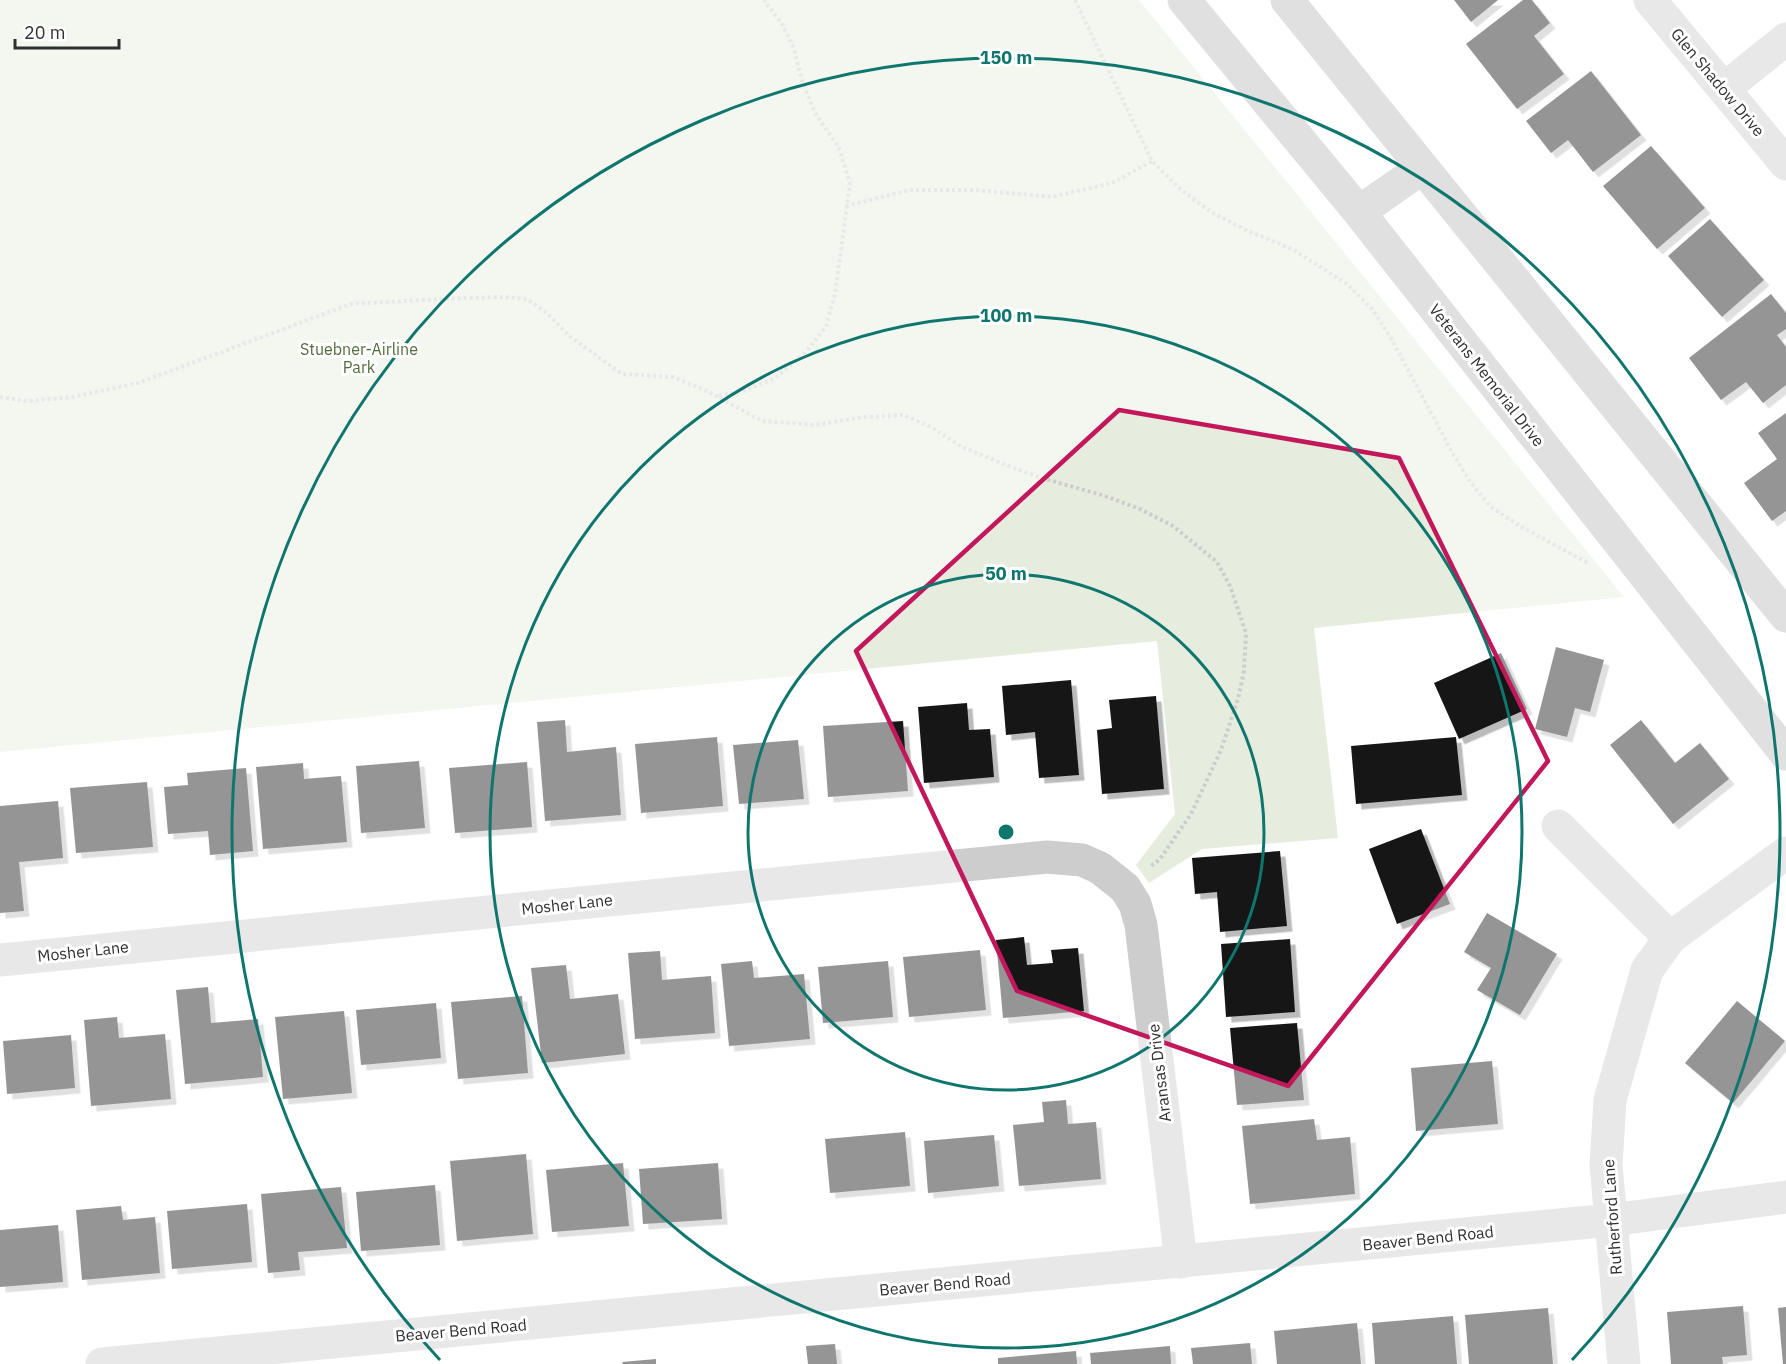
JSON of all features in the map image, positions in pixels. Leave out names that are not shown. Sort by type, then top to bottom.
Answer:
[{"type":"main road","name":"Veterans Memorial Drive","points":[[1184,0],[1359,212],[1786,754]]},
{"type":"main road","points":[[1287,0],[1786,616]]},
{"type":"main road","points":[[1359,212],[1422,168]]},
{"type":"street","name":"Glen Shadow Drive","points":[[1650,0],[1786,164]]},
{"type":"street","points":[[1725,88],[1786,39]]},
{"type":"street","points":[[1558,826],[1670,938]]},
{"type":"street","name":"Rutherford Lane","points":[[1624,1364],[1606,1165],[1610,1100],[1647,970],[1670,938],[1786,853]]},
{"type":"street","name":"Mosher Lane","points":[[0,960],[1047,857],[1082,860],[1100,868],[1125,888]]},
{"type":"street","name":"Aransas Drive","points":[[1125,888],[1135,904],[1141,925],[1181,1262]]},
{"type":"street","name":"Beaver Bend Road","points":[[102,1364],[1611,1220],[1786,1197]]},
{"type":"path","points":[[718,396],[744,391],[775,378],[804,354],[826,327],[835,294],[850,183],[839,148],[815,113],[802,81],[794,48],[782,24],[764,0]]},
{"type":"path","points":[[1075,0],[1152,161],[1180,189],[1212,212],[1248,231],[1292,249],[1347,284],[1373,310],[1392,340],[1453,454],[1471,483],[1491,507],[1520,526],[1593,566]]},
{"type":"path","points":[[846,206],[910,190],[975,190],[1052,197],[1112,183],[1152,161]]},
{"type":"path","points":[[0,397],[27,400],[73,397],[138,383],[351,304],[504,297],[527,299],[547,313],[569,336],[622,374],[673,377],[718,396],[762,421],[816,425],[863,417],[904,415],[931,427],[962,447],[1011,467],[1140,509],[1173,526],[1217,562],[1230,586],[1246,633],[1244,671],[1238,699],[1221,750],[1191,814],[1160,859],[1125,888]]},
{"type":"highlighted area","points":[[1119,410],[1399,458],[1548,761],[1288,1086],[1017,991],[856,651]]},
{"type":"green space","name":"Stuebner-Airline Park","points":[[0,0],[1139,0],[1624,597],[1314,628],[1338,838],[1202,849],[1149,883],[1136,865],[1175,814],[1157,641],[0,752]]},
{"type":"building","points":[[1454,0],[1498,0],[1471,22]]},
{"type":"building","points":[[1523,0],[1532,0],[1550,23],[1534,36],[1564,74],[1517,109],[1466,44]]},
{"type":"building","points":[[1591,71],[1641,135],[1593,172],[1568,140],[1551,153],[1526,121]]},
{"type":"building","points":[[1651,146],[1705,208],[1657,249],[1603,186]]},
{"type":"building","points":[[1710,219],[1764,280],[1722,317],[1668,256]]},
{"type":"building","points":[[1771,294],[1786,313],[1786,329],[1777,335],[1786,347],[1786,385],[1763,403],[1746,382],[1721,400],[1689,358]]},
{"type":"building","points":[[1786,413],[1786,511],[1772,521],[1744,483],[1777,459],[1758,433]]},
{"type":"building","points":[[1556,647],[1604,660],[1590,712],[1575,708],[1567,737],[1535,729]]},
{"type":"building","points":[[1501,653],[1527,709],[1459,739],[1434,683]]},
{"type":"building","points":[[1071,680],[1079,775],[1039,778],[1035,732],[1006,735],[1002,686]]},
{"type":"building","points":[[1156,696],[1164,789],[1102,794],[1097,730],[1112,728],[1109,700]]},
{"type":"building","points":[[967,703],[969,730],[990,729],[994,777],[924,783],[918,707]]},
{"type":"building","points":[[565,720],[567,752],[616,747],[621,815],[545,821],[537,722]]},
{"type":"building","points":[[1641,720],[1675,763],[1700,743],[1729,779],[1673,824],[1610,745]]},
{"type":"building","points":[[903,721],[908,791],[828,797],[823,726]]},
{"type":"building","points":[[717,737],[723,806],[641,813],[635,744]]},
{"type":"building","points":[[1456,737],[1462,795],[1356,804],[1351,746]]},
{"type":"building","points":[[798,740],[804,799],[739,804],[733,745]]},
{"type":"building","points":[[419,761],[425,828],[361,833],[356,766]]},
{"type":"building","points":[[527,762],[532,827],[455,833],[449,768]]},
{"type":"building","points":[[303,763],[304,779],[341,776],[347,842],[263,849],[256,767]]},
{"type":"building","points":[[246,768],[253,851],[210,855],[208,831],[168,834],[164,787],[188,785],[187,773]]},
{"type":"building","points":[[147,782],[153,847],[76,853],[70,788]]},
{"type":"building","points":[[58,801],[63,858],[19,862],[24,911],[0,913],[0,806]]},
{"type":"building","points":[[1421,829],[1450,904],[1397,924],[1369,849]]},
{"type":"building","points":[[1280,851],[1287,926],[1220,932],[1217,892],[1195,894],[1192,858]]},
{"type":"building","points":[[1487,913],[1557,954],[1520,1015],[1477,990],[1491,968],[1464,952]]},
{"type":"building","points":[[1024,937],[1027,965],[1053,963],[1051,950],[1078,948],[1084,1011],[1003,1018],[996,940]]},
{"type":"building","points":[[1290,939],[1295,1012],[1226,1017],[1221,944]]},
{"type":"building","points":[[980,950],[986,1010],[909,1017],[903,957]]},
{"type":"building","points":[[660,951],[662,980],[711,976],[715,1033],[635,1039],[628,953]]},
{"type":"building","points":[[752,961],[754,978],[804,974],[810,1039],[729,1046],[721,964]]},
{"type":"building","points":[[888,961],[893,1017],[823,1023],[818,967]]},
{"type":"building","points":[[566,965],[570,999],[618,994],[625,1054],[542,1063],[531,968]]},
{"type":"building","points":[[208,987],[211,1023],[258,1019],[263,1077],[185,1084],[176,990]]},
{"type":"building","points":[[522,996],[528,1073],[458,1079],[451,1002]]},
{"type":"building","points":[[1737,1001],[1785,1041],[1733,1103],[1685,1063]]},
{"type":"building","points":[[436,1003],[441,1058],[361,1065],[356,1010]]},
{"type":"building","points":[[344,1011],[352,1093],[283,1099],[275,1017]]},
{"type":"building","points":[[117,1017],[119,1038],[165,1034],[171,1099],[91,1106],[84,1020]]},
{"type":"building","points":[[1297,1023],[1304,1100],[1237,1105],[1230,1028]]},
{"type":"building","points":[[71,1035],[75,1088],[7,1094],[3,1041]]},
{"type":"building","points":[[1492,1061],[1498,1124],[1416,1131],[1411,1068]]},
{"type":"building","points":[[1066,1100],[1068,1124],[1096,1122],[1101,1179],[1019,1186],[1013,1125],[1044,1122],[1042,1102]]},
{"type":"building","points":[[1314,1119],[1317,1140],[1350,1137],[1355,1194],[1250,1204],[1242,1126]]},
{"type":"building","points":[[905,1132],[910,1186],[830,1193],[825,1139]]},
{"type":"building","points":[[994,1135],[999,1186],[928,1193],[924,1141]]},
{"type":"building","points":[[526,1154],[533,1234],[457,1241],[450,1161]]},
{"type":"building","points":[[623,1163],[629,1226],[552,1232],[546,1170]]},
{"type":"building","points":[[718,1163],[722,1219],[643,1224],[639,1169]]},
{"type":"building","points":[[435,1185],[440,1245],[361,1251],[356,1192]]},
{"type":"building","points":[[341,1187],[347,1248],[298,1252],[300,1270],[268,1273],[261,1194]]},
{"type":"building","points":[[247,1204],[252,1262],[172,1269],[167,1211]]},
{"type":"building","points":[[121,1206],[123,1220],[155,1217],[160,1273],[82,1280],[76,1210]]},
{"type":"building","points":[[58,1225],[63,1282],[0,1287],[0,1230]]},
{"type":"building","points":[[1743,1306],[1747,1355],[1722,1357],[1723,1364],[1671,1364],[1667,1312]]},
{"type":"building","points":[[1786,1307],[1786,1364],[1783,1364],[1778,1308]]},
{"type":"building","points":[[1548,1308],[1553,1364],[1469,1364],[1465,1315]]},
{"type":"building","points":[[1453,1316],[1457,1364],[1375,1364],[1372,1323]]},
{"type":"building","points":[[1357,1323],[1361,1364],[1277,1364],[1274,1331]]},
{"type":"building","points":[[1250,1343],[1252,1364],[1193,1364],[1191,1348]]},
{"type":"building","points":[[835,1344],[837,1364],[808,1364],[806,1346]]},
{"type":"building","points":[[1170,1346],[1171,1364],[1091,1364],[1090,1353]]},
{"type":"building","points":[[1076,1351],[1077,1364],[998,1364],[998,1358]]},
{"type":"building","points":[[656,1359],[656,1364],[623,1364],[622,1362]]}]
